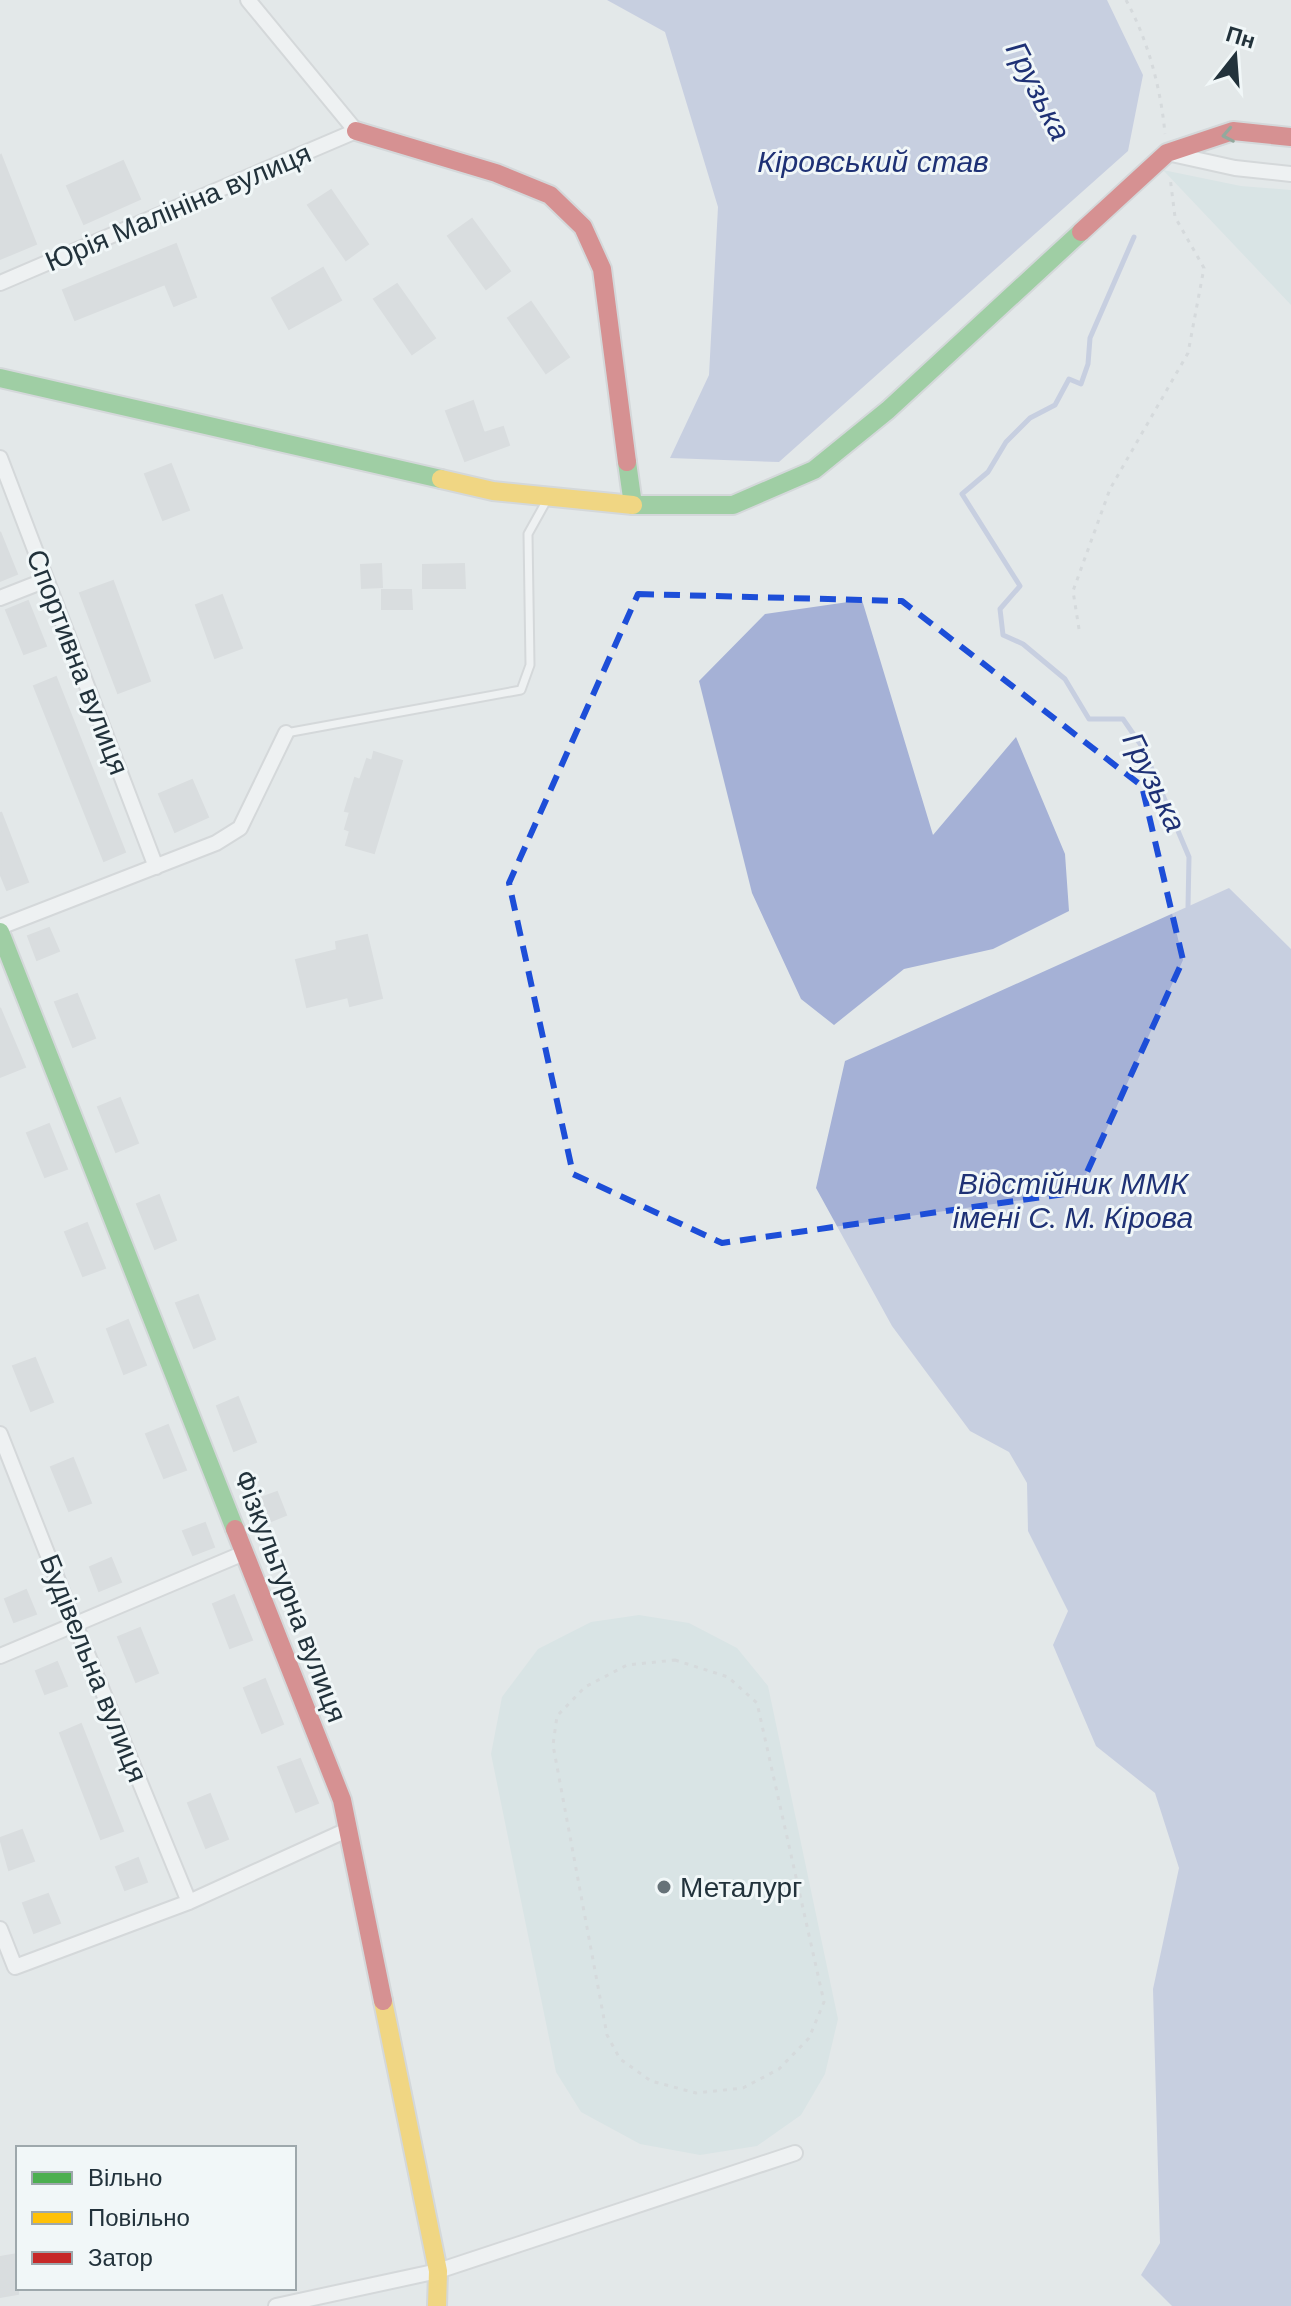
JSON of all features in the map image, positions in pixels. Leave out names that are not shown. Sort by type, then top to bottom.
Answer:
[{"type":"street","points":[[248,0],[356,131],[496,173],[550,195],[583,227],[602,269],[633,505]]},
{"type":"street","name":"Юрія Малініна вулиця","points":[[0,283],[356,131]]},
{"type":"street","points":[[0,378],[493,491],[633,505],[733,505],[814,470],[888,410],[1167,153],[1233,131],[1291,137]]},
{"type":"street","points":[[1167,153],[1235,168],[1291,174]]},
{"type":"street","name":"Спортивна вулиця","points":[[0,458],[156,867]]},
{"type":"street","points":[[0,598],[46,580]]},
{"type":"street","points":[[0,929],[216,843],[240,828],[286,733]]},
{"type":"street","name":"Фiзкультурна вулиця","points":[[0,929],[342,1800],[438,2271],[437,2306]]},
{"type":"street","name":"Будівельна вулиця","points":[[0,1434],[189,1902]]},
{"type":"street","points":[[0,1656],[244,1553]]},
{"type":"street","points":[[0,1929],[15,1967],[189,1902],[347,1830]]},
{"type":"street","points":[[276,2306],[438,2271],[795,2153]]},
{"type":"lane","points":[[286,733],[521,690],[530,665],[528,534],[549,496]]},
{"type":"path","points":[[1079,629],[1073,591],[1110,489],[1188,353],[1204,268],[1175,217],[1162,100],[1126,0]]},
{"type":"path","points":[[675,1660],[728,1677],[757,1703],[824,2002],[809,2038],[779,2069],[743,2088],[696,2093],[651,2081],[620,2059],[607,2035],[564,1806],[553,1745],[557,1716],[585,1687],[627,1665],[675,1660]]},
{"type":"highlighted area","points":[[638,594],[902,601],[1142,786],[1183,960],[1078,1192],[722,1243],[573,1174],[509,883]]},
{"type":"shaded area","points":[[1163,170],[1241,186],[1291,190],[1291,305]]},
{"type":"shaded area","name":"Металург","points":[[639,1615],[689,1623],[737,1648],[768,1686],[838,2019],[825,2074],[801,2115],[757,2146],[700,2155],[640,2144],[581,2112],[556,2072],[491,1754],[502,1697],[538,1649],[591,1622]]},
{"type":"water","name":"Кіровський став","points":[[607,0],[1107,0],[1143,75],[1128,151],[779,462],[670,458],[709,375],[718,207],[665,32]]},
{"type":"water","points":[[862,600],[933,835],[1016,737],[1065,854],[1069,911],[993,949],[904,969],[834,1025],[801,999],[752,893],[699,681],[765,614]]},
{"type":"water","name":"Відстійник ММК імені С. М. Кірова","points":[[1229,888],[1291,949],[1291,2306],[1172,2306],[1141,2275],[1160,2243],[1153,1989],[1179,1868],[1155,1793],[1096,1746],[1053,1645],[1068,1611],[1028,1531],[1027,1483],[1009,1452],[970,1431],[892,1326],[816,1188],[845,1061]]},
{"type":"building","points":[[0,156],[36,244],[0,259]]},
{"type":"building","points":[[123,161],[140,199],[84,224],[67,186]]},
{"type":"building","points":[[331,190],[368,244],[346,260],[308,205]]},
{"type":"building","points":[[472,219],[510,271],[486,289],[448,236]]},
{"type":"building","points":[[176,244],[196,297],[174,306],[165,284],[75,320],[63,290]]},
{"type":"building","points":[[323,268],[341,300],[289,329],[272,298]]},
{"type":"building","points":[[397,284],[435,338],[412,354],[374,299]]},
{"type":"building","points":[[531,302],[569,357],[546,373],[508,318]]},
{"type":"building","points":[[473,401],[484,433],[503,427],[509,445],[465,461],[446,411]]},
{"type":"building","points":[[171,464],[189,510],[163,520],[145,474]]},
{"type":"building","points":[[0,532],[17,574],[0,581]]},
{"type":"building","points":[[381,564],[382,587],[362,588],[361,565]]},
{"type":"building","points":[[464,564],[465,588],[423,588],[423,565]]},
{"type":"building","points":[[113,581],[150,681],[118,693],[80,593]]},
{"type":"building","points":[[382,590],[411,590],[412,609],[382,609]]},
{"type":"building","points":[[222,595],[242,648],[215,658],[196,605]]},
{"type":"building","points":[[28,601],[46,646],[24,654],[6,610]]},
{"type":"building","points":[[56,677],[125,852],[104,861],[34,686]]},
{"type":"building","points":[[374,752],[402,761],[374,853],[346,845],[350,831],[345,829],[350,812],[345,811],[355,778],[360,780],[367,759],[372,761]]},
{"type":"building","points":[[192,780],[208,817],[175,832],[159,794]]},
{"type":"building","points":[[1,812],[28,882],[7,890],[0,873]]},
{"type":"building","points":[[49,928],[59,951],[37,960],[28,936]]},
{"type":"building","points":[[367,935],[382,998],[350,1006],[348,997],[307,1007],[296,960],[337,950],[336,942]]},
{"type":"building","points":[[77,994],[95,1038],[73,1047],[55,1002]]},
{"type":"building","points":[[0,1008],[25,1067],[0,1077]]},
{"type":"building","points":[[120,1098],[138,1143],[116,1152],[98,1107]]},
{"type":"building","points":[[49,1124],[67,1169],[45,1177],[27,1133]]},
{"type":"building","points":[[159,1195],[176,1240],[155,1249],[137,1204]]},
{"type":"building","points":[[87,1223],[105,1268],[83,1276],[65,1232]]},
{"type":"building","points":[[198,1295],[215,1339],[194,1348],[176,1303]]},
{"type":"building","points":[[128,1320],[146,1365],[124,1374],[107,1329]]},
{"type":"building","points":[[35,1358],[53,1402],[31,1411],[13,1366]]},
{"type":"building","points":[[238,1397],[256,1442],[234,1451],[217,1406]]},
{"type":"building","points":[[168,1425],[186,1470],[164,1478],[146,1434]]},
{"type":"building","points":[[73,1458],[91,1503],[69,1511],[51,1467]]},
{"type":"building","points":[[277,1492],[286,1515],[264,1524],[255,1500]]},
{"type":"building","points":[[205,1523],[214,1547],[193,1555],[183,1531]]},
{"type":"building","points":[[111,1558],[121,1582],[99,1591],[90,1567]]},
{"type":"building","points":[[26,1590],[36,1614],[14,1622],[5,1599]]},
{"type":"building","points":[[234,1595],[252,1640],[230,1648],[213,1604]]},
{"type":"building","points":[[140,1628],[158,1673],[136,1682],[118,1637]]},
{"type":"building","points":[[57,1662],[67,1686],[45,1694],[36,1671]]},
{"type":"building","points":[[265,1679],[283,1724],[262,1733],[244,1688]]},
{"type":"building","points":[[81,1724],[123,1831],[101,1839],[60,1733]]},
{"type":"building","points":[[300,1759],[318,1803],[296,1812],[278,1767]]},
{"type":"building","points":[[210,1794],[228,1839],[206,1848],[188,1803]]},
{"type":"building","points":[[22,1830],[34,1861],[9,1870],[0,1838]]},
{"type":"building","points":[[138,1858],[147,1882],[125,1890],[116,1867]]},
{"type":"building","points":[[48,1894],[60,1923],[34,1933],[23,1903]]},
{"type":"building","points":[[16,2254],[18,2294],[0,2297],[0,2257]]},
{"type":"waterway","name":"Грузька","points":[[1134,237],[1090,338],[1088,364],[1081,384],[1069,379],[1055,405],[1030,418],[1006,442],[988,472],[962,494],[1020,586],[1000,609],[1003,635],[1023,644],[1065,679],[1089,719],[1123,719],[1143,748],[1189,857],[1188,907]]},
{"type":"traffic: fast","points":[[627,462],[633,505],[733,505],[814,470],[888,410],[1081,232]]},
{"type":"traffic: fast","points":[[0,378],[441,479]]},
{"type":"traffic: fast","points":[[0,932],[235,1529]]},
{"type":"traffic: slow","points":[[441,479],[493,491],[633,505]]},
{"type":"traffic: slow","points":[[383,2001],[438,2271],[437,2306]]},
{"type":"traffic: jam","points":[[356,131],[496,173],[550,195],[583,227],[602,269],[627,462]]},
{"type":"traffic: jam","points":[[1081,232],[1167,153],[1233,131],[1291,137]]},
{"type":"traffic: jam","points":[[235,1529],[342,1800],[383,2001]]},
{"type":"place","name":"Металург","points":[[664,1887]]}]
